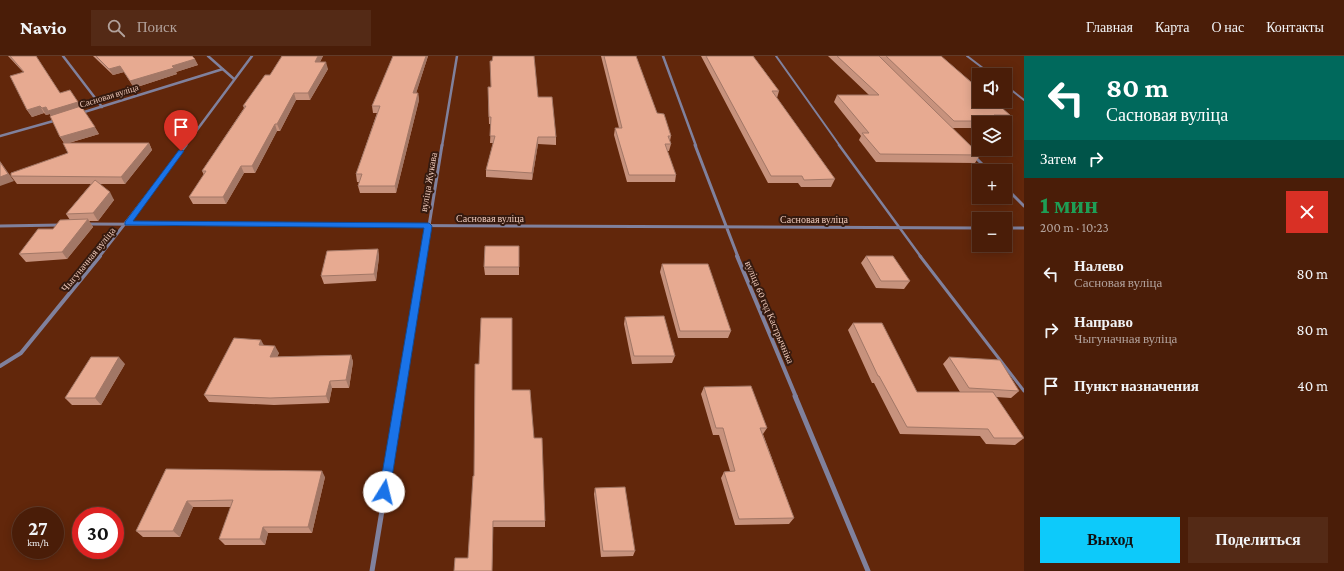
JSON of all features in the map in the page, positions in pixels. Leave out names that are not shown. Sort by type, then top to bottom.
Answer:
[{"type":"street","points":[[62,56],[102,107]]},
{"type":"street","points":[[208,56],[234,79]]},
{"type":"street","name":"Чыгуначная вуліца","points":[[0,366],[21,353],[127,223],[252,56]]},
{"type":"street","name":"вуліца Жукава","points":[[372,571],[458,56]]},
{"type":"street","name":"вуліца 60 год Кастрычніка","points":[[663,56],[725,226],[868,571]]},
{"type":"street","name":"Сасновая вуліца","points":[[80,113],[223,69]]},
{"type":"street","points":[[0,136],[58,119]]},
{"type":"street","points":[[973,156],[982,164]]},
{"type":"street","points":[[1012,194],[1024,206]]},
{"type":"street","name":"Сасновая вуліца","points":[[80,224],[127,223],[429,226],[972,228]]},
{"type":"street","points":[[0,226],[64,225]]},
{"type":"street","points":[[1012,228],[1024,228]]},
{"type":"lane","points":[[776,56],[898,227],[1024,391]]},
{"type":"lane","points":[[967,56],[983,68]]},
{"type":"lane","points":[[1012,91],[1024,100]]},
{"type":"building","points":[[10,56],[36,56],[60,93],[70,90],[78,102],[48,111],[46,107],[42,108],[40,106],[27,110],[10,76],[24,72]]},
{"type":"building","points":[[96,56],[192,56],[195,59],[172,66],[174,68],[130,81],[120,66],[109,69]]},
{"type":"building","points":[[282,56],[318,56],[315,62],[326,62],[308,93],[294,93],[252,166],[241,166],[223,197],[189,197],[206,171],[202,171],[246,106],[243,106],[265,75],[270,75]]},
{"type":"building","points":[[393,56],[426,56],[413,93],[418,93],[395,186],[358,186],[362,174],[356,174],[380,106],[372,106]]},
{"type":"building","points":[[493,56],[534,56],[538,97],[552,97],[556,137],[538,137],[532,173],[486,170],[495,136],[490,136],[491,117],[489,117],[488,87],[491,87],[490,61],[492,61]]},
{"type":"building","points":[[604,56],[636,56],[657,113],[664,114],[671,136],[668,136],[671,144],[665,144],[676,175],[629,175],[615,128],[622,128]]},
{"type":"building","points":[[706,56],[753,56],[779,91],[772,91],[835,179],[804,180],[802,176],[771,176]]},
{"type":"building","points":[[837,56],[879,56],[972,147],[972,155],[880,154],[862,133],[869,133],[837,95],[879,95]]},
{"type":"building","points":[[886,56],[941,56],[972,83],[972,108],[1002,108],[1010,115],[972,116],[972,121],[954,121]]},
{"type":"building","points":[[81,106],[95,127],[60,137],[50,116]]},
{"type":"building","points":[[63,143],[149,143],[121,177],[11,176],[11,173],[68,153]]},
{"type":"building","points":[[0,162],[8,174],[0,177]]},
{"type":"building","points":[[95,180],[110,192],[93,213],[66,214]]},
{"type":"building","points":[[88,219],[62,252],[19,254],[38,229],[53,229],[60,220]]},
{"type":"building","points":[[485,246],[519,246],[519,267],[484,267]]},
{"type":"building","points":[[378,249],[374,274],[321,276],[327,251]]},
{"type":"building","points":[[866,256],[893,256],[910,281],[881,281]]},
{"type":"building","points":[[662,264],[708,264],[731,331],[680,331]]},
{"type":"building","points":[[664,316],[675,356],[634,356],[625,317]]},
{"type":"building","points":[[481,318],[512,318],[512,390],[530,390],[534,438],[542,438],[545,521],[493,521],[492,571],[454,571],[455,558],[468,558],[474,476],[475,364],[479,364]]},
{"type":"building","points":[[853,323],[882,323],[917,392],[993,392],[1024,438],[994,438],[988,429],[907,427],[878,376]]},
{"type":"building","points":[[234,338],[261,340],[259,345],[275,346],[270,357],[351,355],[346,380],[330,381],[326,396],[270,398],[204,395]]},
{"type":"building","points":[[91,357],[119,357],[95,398],[65,398]]},
{"type":"building","points":[[949,357],[1000,360],[1019,391],[969,388]]},
{"type":"building","points":[[751,386],[767,428],[760,428],[794,518],[739,519],[724,472],[735,471],[723,428],[716,428],[704,387]]},
{"type":"building","points":[[166,469],[322,471],[308,527],[263,527],[260,539],[219,539],[233,500],[187,501],[173,531],[136,531]]},
{"type":"building","points":[[625,487],[635,551],[603,551],[595,488]]},
{"type":"route","points":[[181,151],[127,223],[429,226],[384,492]]}]
